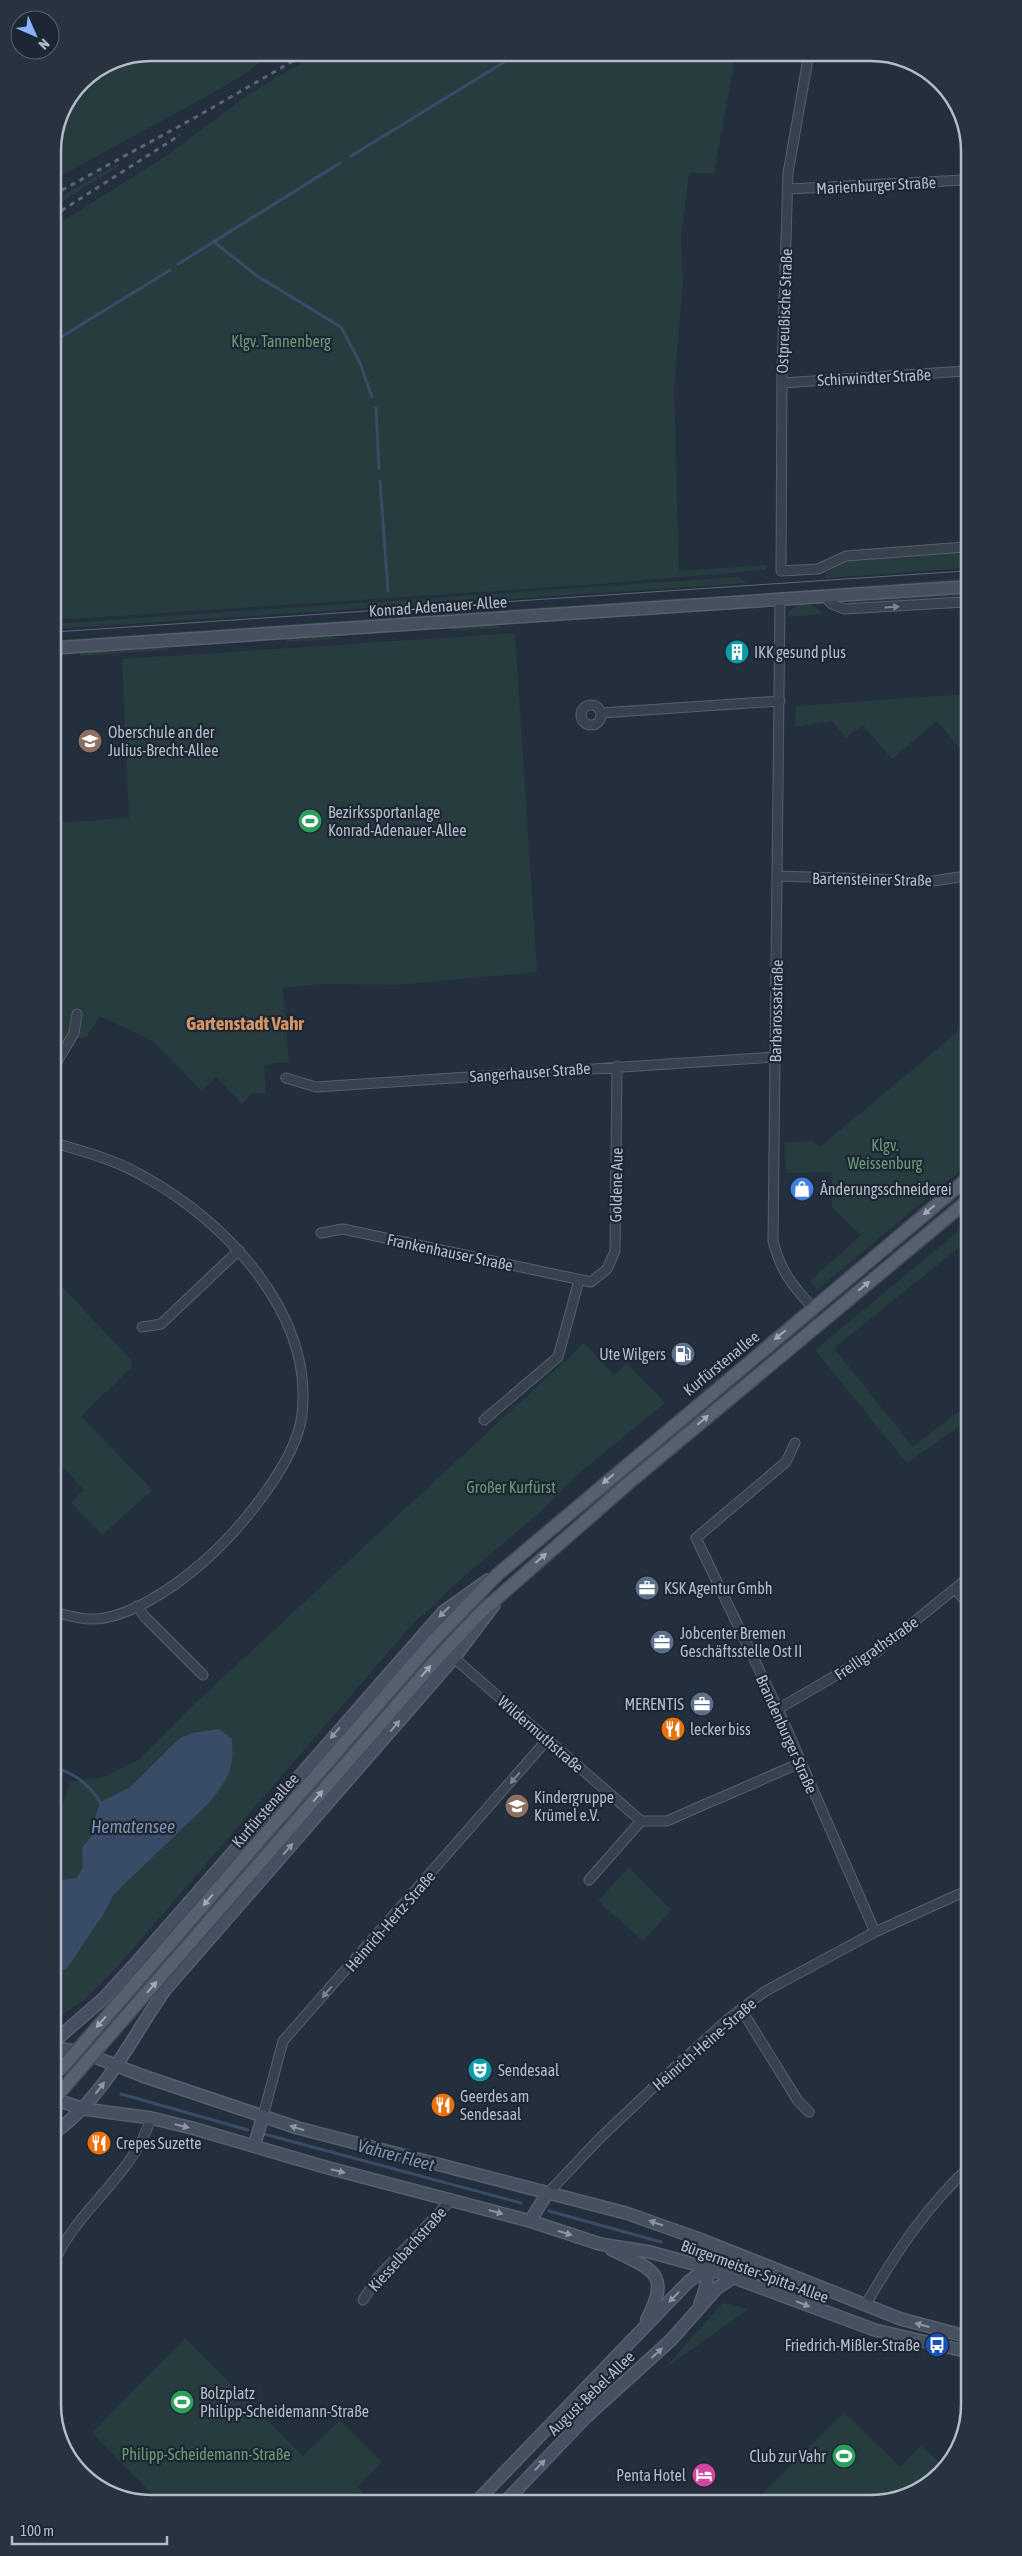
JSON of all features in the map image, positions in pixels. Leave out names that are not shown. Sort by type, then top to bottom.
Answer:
[{"type":"main road","name":"Konrad-Adenauer-Allee","points":[[61,648],[961,587]]},
{"type":"main road","name":"Kurfürstenallee","points":[[61,2069],[434,1640],[498,1574],[961,1184]]},
{"type":"main road","name":"Kurfürstenallee","points":[[61,2091],[435,1661],[480,1613],[631,1481],[961,1206]]},
{"type":"main road","name":"Kurfürstenallee","points":[[61,2035],[104,1998],[443,1612],[498,1574]]},
{"type":"main road","name":"Kurfürstenallee","points":[[61,2127],[84,2109],[117,2066],[142,2022],[165,1990],[454,1658],[505,1590]]},
{"type":"main road","name":"Bürgermeister-Spitta-Allee","points":[[61,2049],[82,2052],[117,2066],[298,2128],[626,2213],[750,2258],[901,2319],[961,2334]]},
{"type":"main road","name":"Bürgermeister-Spitta-Allee","points":[[61,2101],[84,2109],[151,2118],[257,2137],[325,2167],[452,2199],[530,2221],[600,2244],[650,2252],[708,2268],[875,2330],[900,2338],[961,2350]]},
{"type":"main road","points":[[257,2137],[263,2116]]},
{"type":"main road","points":[[530,2221],[547,2194]]},
{"type":"main road","name":"August-Bebel-Allee","points":[[698,2308],[708,2284],[708,2268],[702,2240]]},
{"type":"main road","name":"August-Bebel-Allee","points":[[600,2244],[652,2271],[659,2282],[654,2306],[642,2329]]},
{"type":"main road","points":[[708,2268],[718,2260],[729,2257],[750,2258]]},
{"type":"main road","name":"August-Bebel-Allee","points":[[483,2495],[688,2282],[708,2268]]},
{"type":"main road","name":"August-Bebel-Allee","points":[[512,2495],[586,2418],[671,2340],[717,2288],[734,2277]]},
{"type":"main road","points":[[571,2402],[586,2418]]},
{"type":"street","name":"Ostpreußische Straße","points":[[808,61],[790,155],[788,189],[782,382],[780,571],[818,569],[846,556],[961,547]]},
{"type":"street","name":"Marienburger Straße","points":[[788,189],[961,180]]},
{"type":"street","name":"Schirwindter Straße","points":[[782,382],[961,372]]},
{"type":"street","points":[[825,597],[832,604],[844,609],[961,602]]},
{"type":"street","name":"Barbarossastraße","points":[[780,600],[773,1241],[779,1265],[793,1286],[812,1308]]},
{"type":"street","points":[[601,714],[780,701]]},
{"type":"street","name":"Bartensteiner Straße","points":[[777,876],[933,881],[961,877]]},
{"type":"street","points":[[61,1055],[74,1033],[78,1014]]},
{"type":"street","name":"Sangerhauser Straße","points":[[286,1078],[316,1087],[775,1057]]},
{"type":"street","name":"Goldene Aue","points":[[579,1280],[590,1282],[607,1269],[615,1251],[617,1066]]},
{"type":"street","points":[[61,1145],[108,1159],[156,1183],[179,1197],[238,1250],[266,1286],[295,1342],[301,1366],[302,1415],[289,1452],[270,1484],[240,1526],[191,1572],[171,1587],[138,1606],[116,1614],[89,1620],[61,1614]]},
{"type":"street","name":"Frankenhauser Straße","points":[[321,1234],[343,1229],[579,1280]]},
{"type":"street","points":[[142,1327],[161,1324],[238,1250]]},
{"type":"street","points":[[484,1420],[558,1357],[579,1280]]},
{"type":"street","name":"Brandenburger Straße","points":[[795,1443],[786,1462],[696,1538],[778,1709],[875,1932]]},
{"type":"street","name":"Freiligrathstraße","points":[[778,1709],[878,1651],[961,1584]]},
{"type":"street","points":[[956,1589],[961,1595]]},
{"type":"street","points":[[138,1606],[145,1617],[203,1675]]},
{"type":"street","name":"Wildermuthstraße","points":[[454,1658],[641,1821]]},
{"type":"street","name":"Heinrich-Hertz-Straße","points":[[263,2116],[283,2041],[547,1740]]},
{"type":"street","points":[[589,1880],[641,1821],[667,1821],[800,1763]]},
{"type":"street","name":"Heinrich-Heine-Straße","points":[[547,2194],[600,2138],[741,2009],[801,1971],[875,1932],[961,1893]]},
{"type":"street","points":[[741,2009],[798,2101],[809,2112]]},
{"type":"street","points":[[61,2248],[67,2236],[132,2160],[146,2133],[151,2118]]},
{"type":"street","points":[[866,2304],[889,2264],[921,2218],[961,2176]]},
{"type":"street","name":"Kiesselbachstraße","points":[[363,2300],[377,2278],[452,2199]]},
{"type":"green space","points":[[151,61],[261,61],[220,89],[61,176],[61,145],[68,117],[76,101],[96,80],[106,73],[122,66]]},
{"type":"green space","name":"Klgv. Tannenberg","points":[[305,61],[735,61],[714,173],[689,173],[681,238],[683,282],[674,388],[679,571],[766,565],[766,570],[584,585],[61,620],[61,222],[166,156],[249,94]]},
{"type":"green space","points":[[118,164],[119,166],[61,202],[61,196]]},
{"type":"green space","points":[[961,551],[961,568],[825,578],[825,573],[852,559]]},
{"type":"green space","points":[[738,577],[748,583],[61,629],[61,624]]},
{"type":"green space","points":[[961,578],[961,582],[763,595],[763,593]]},
{"type":"green space","points":[[961,593],[961,597],[860,604],[844,602]]},
{"type":"green space","points":[[695,597],[695,600],[61,643],[61,640]]},
{"type":"green space","points":[[797,605],[811,605],[824,614],[787,617],[789,611]]},
{"type":"green space","points":[[497,625],[500,628],[449,631],[454,627]]},
{"type":"green space","name":"Bezirkssportanlage Konrad-Adenauer-Allee","points":[[515,633],[537,972],[395,985],[323,984],[283,988],[289,1062],[264,1065],[266,1093],[252,1093],[242,1104],[216,1077],[202,1091],[154,1042],[100,1016],[87,1036],[61,1046],[61,823],[129,818],[122,659]]},
{"type":"green space","points":[[332,636],[336,639],[285,642],[290,638]]},
{"type":"green space","points":[[163,646],[170,650],[80,656],[81,653]]},
{"type":"green space","points":[[961,694],[961,750],[937,721],[892,759],[863,725],[846,738],[832,721],[795,727],[796,706]]},
{"type":"green space","name":"Klgv. Weissenburg","points":[[961,1029],[961,1170],[817,1290],[810,1281],[861,1235],[832,1207],[832,1172],[786,1173],[784,1142],[812,1141],[821,1146]]},
{"type":"green space","points":[[961,1229],[961,1246],[834,1348],[913,1447],[961,1410],[961,1425],[907,1463],[815,1350]]},
{"type":"green space","points":[[61,1285],[131,1360],[131,1368],[81,1416],[152,1490],[102,1535],[71,1502],[84,1490],[61,1465]]},
{"type":"green space","name":"Großer Kurfürst","points":[[584,1343],[614,1375],[627,1363],[665,1403],[584,1469],[538,1514],[462,1578],[410,1627],[118,1966],[85,1999],[61,2016],[61,1812],[70,1782],[103,1777],[137,1761],[190,1708]]},
{"type":"green space","points":[[629,1867],[671,1910],[643,1941],[598,1901]]},
{"type":"green space","points":[[723,2303],[749,2309],[665,2368],[720,2306]]},
{"type":"green space","name":"Philipp-Scheidemann-Straße","points":[[185,2338],[303,2456],[340,2420],[382,2462],[358,2487],[366,2495],[153,2495],[92,2433]]},
{"type":"green space","name":"Club zur Vahr","points":[[844,2412],[900,2467],[922,2445],[939,2463],[921,2480],[900,2490],[883,2494],[761,2495]]},
{"type":"water","name":"Hematensee","points":[[219,1729],[232,1739],[231,1766],[225,1781],[209,1803],[114,1894],[103,1915],[68,1967],[64,1970],[61,1969],[61,1883],[62,1880],[77,1878],[83,1867],[82,1848],[98,1827],[95,1818],[100,1802],[129,1788],[180,1738],[192,1733]]},
{"type":"waterway","points":[[351,156],[506,61]]},
{"type":"waterway","points":[[178,264],[340,163]]},
{"type":"waterway","points":[[214,242],[257,276],[341,327],[360,363],[372,397]]},
{"type":"waterway","points":[[61,337],[170,270]]},
{"type":"waterway","points":[[376,408],[379,468]]},
{"type":"waterway","points":[[380,481],[388,591]]},
{"type":"waterway","points":[[61,1770],[82,1782],[93,1792],[101,1804]]},
{"type":"waterway","name":"Vahrer Fleet","points":[[121,2094],[248,2130]]},
{"type":"waterway","name":"Vahrer Fleet","points":[[264,2134],[521,2203]]},
{"type":"waterway","name":"Vahrer Fleet","points":[[549,2211],[661,2242]]},
{"type":"tram line","points":[[61,632],[961,571]]},
{"type":"railway","points":[[61,191],[196,117],[293,61]]},
{"type":"railway","points":[[61,211],[180,135]]},
{"type":"place","name":"IKK gesund plus","points":[[737,652]]},
{"type":"place","name":"Oberschule an der Julius-Brecht-Allee","points":[[90,741]]},
{"type":"place","name":"Bezirkssportanlage Konrad-Adenauer-Allee","points":[[310,821]]},
{"type":"place","name":"Änderungsschneiderei","points":[[802,1189]]},
{"type":"place","name":"Ute Wilgers","points":[[683,1354]]},
{"type":"place","name":"KSK Agentur Gmbh","points":[[647,1588]]},
{"type":"place","name":"Jobcenter Bremen Geschäftsstelle Ost II","points":[[662,1642]]},
{"type":"place","name":"MERENTIS","points":[[702,1704]]},
{"type":"place","name":"lecker biss","points":[[673,1729]]},
{"type":"place","name":"Kindergruppe Krümel e.V.","points":[[517,1806]]},
{"type":"place","name":"Sendesaal","points":[[480,2070]]},
{"type":"place","name":"Geerdes am Sendesaal","points":[[443,2105]]},
{"type":"place","name":"Crepes Suzette","points":[[99,2143]]},
{"type":"place","name":"Friedrich-Mißler-Straße","points":[[937,2345]]},
{"type":"place","name":"Bolzplatz Philipp-Scheidemann-Straße","points":[[182,2402]]},
{"type":"place","name":"Club zur Vahr","points":[[844,2456]]},
{"type":"place","name":"Penta Hotel","points":[[704,2475]]},
{"type":"district","name":"Gartenstadt Vahr","points":[[245,1023]]}]
